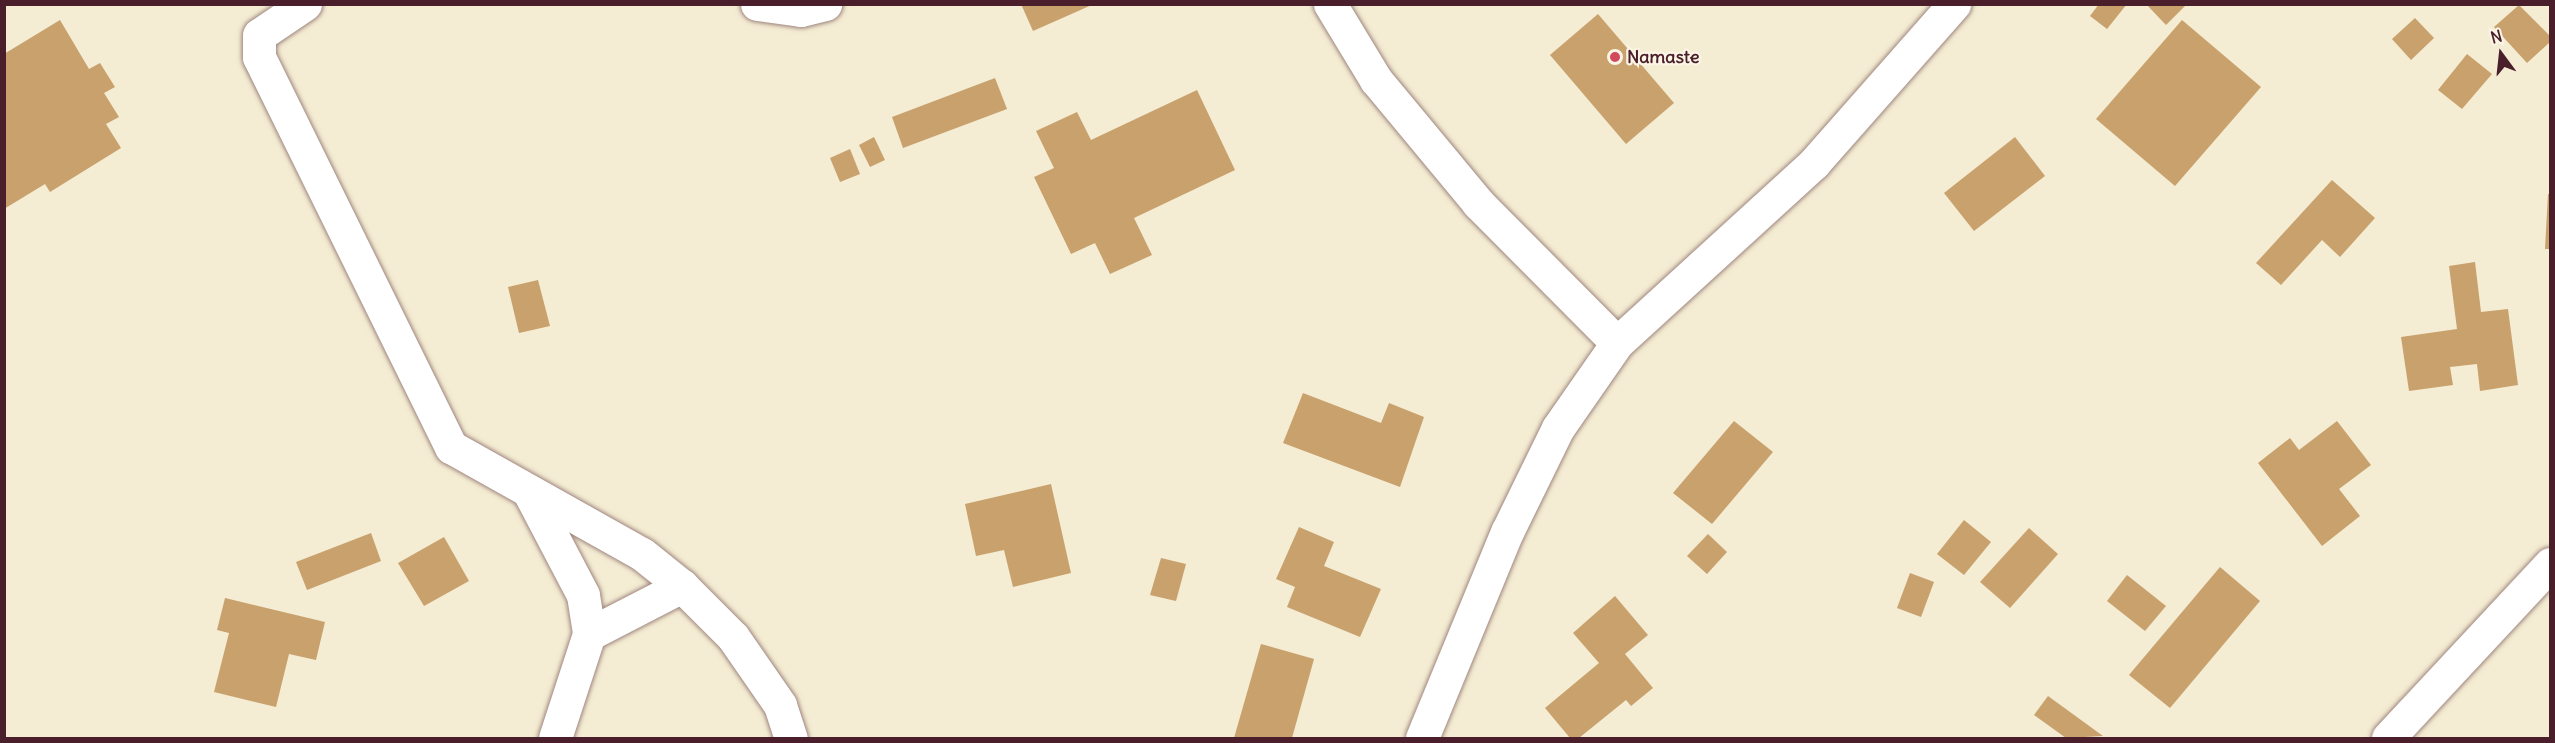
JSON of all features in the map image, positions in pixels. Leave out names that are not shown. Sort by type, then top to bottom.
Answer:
[{"type":"street","points":[[305,4],[259,35],[259,57],[450,447],[642,554],[682,586],[733,637],[780,705],[791,738]]},
{"type":"street","points":[[758,4],[801,10],[825,4]]},
{"type":"street","points":[[1330,4],[1376,80],[1478,203],[1617,343]]},
{"type":"street","points":[[1422,738],[1507,532],[1547,449],[1617,343],[1814,163],[1953,4]]},
{"type":"street","points":[[529,492],[583,595],[589,634],[555,738]]},
{"type":"street","points":[[2388,738],[2550,564]]},
{"type":"street","points":[[589,634],[682,586]]},
{"type":"building","points":[[1021,4],[1094,4],[1033,31]]},
{"type":"building","points":[[2099,4],[2127,4],[2107,29],[2090,16]]},
{"type":"building","points":[[2146,4],[2187,4],[2166,25]]},
{"type":"building","points":[[2519,5],[2550,36],[2550,42],[2527,63],[2494,27]]},
{"type":"building","points":[[1598,14],[1674,103],[1626,144],[1550,55]]},
{"type":"building","points":[[2415,18],[2434,38],[2411,60],[2392,39]]},
{"type":"building","points":[[60,20],[89,69],[100,63],[115,87],[104,93],[119,117],[106,124],[121,148],[50,192],[45,184],[4,209],[4,54]]},
{"type":"building","points":[[2182,20],[2261,87],[2175,186],[2096,119]]},
{"type":"building","points":[[2467,54],[2492,74],[2462,109],[2438,90]]},
{"type":"building","points":[[995,78],[1007,109],[903,148],[892,117]]},
{"type":"building","points":[[1197,90],[1235,170],[1134,218],[1152,255],[1110,274],[1095,243],[1071,254],[1034,177],[1054,168],[1036,131],[1077,112],[1091,140]]},
{"type":"building","points":[[874,137],[885,160],[870,167],[859,145]]},
{"type":"building","points":[[2015,137],[2045,176],[1974,231],[1944,193]]},
{"type":"building","points":[[850,149],[860,174],[840,182],[830,158]]},
{"type":"building","points":[[2332,180],[2375,218],[2340,257],[2322,240],[2281,285],[2256,263]]},
{"type":"building","points":[[2548,194],[2550,194],[2550,249],[2545,249]]},
{"type":"building","points":[[2475,262],[2481,312],[2508,309],[2518,385],[2480,391],[2477,364],[2450,367],[2453,385],[2409,391],[2401,337],[2457,329],[2449,266]]},
{"type":"building","points":[[538,280],[550,326],[519,333],[508,287]]},
{"type":"building","points":[[1303,393],[1381,423],[1389,403],[1424,417],[1400,487],[1283,443]]},
{"type":"building","points":[[1734,421],[1773,452],[1712,524],[1673,493]]},
{"type":"building","points":[[2337,421],[2371,465],[2339,489],[2360,516],[2322,546],[2258,463],[2290,438],[2299,450]]},
{"type":"building","points":[[1051,484],[1071,573],[1013,587],[1004,550],[976,556],[965,504]]},
{"type":"building","points":[[1964,520],[1991,542],[1964,575],[1937,554]]},
{"type":"building","points":[[1299,527],[1334,542],[1324,566],[1381,589],[1360,637],[1287,607],[1295,587],[1276,579]]},
{"type":"building","points":[[2029,528],[2058,554],[2010,608],[1980,582]]},
{"type":"building","points":[[371,533],[381,561],[307,590],[296,562]]},
{"type":"building","points":[[1708,534],[1727,552],[1707,574],[1687,556]]},
{"type":"building","points":[[444,537],[469,581],[424,606],[398,563]]},
{"type":"building","points":[[1161,558],[1186,564],[1176,601],[1150,595]]},
{"type":"building","points":[[2220,567],[2260,601],[2170,708],[2129,675]]},
{"type":"building","points":[[1910,573],[1934,582],[1921,617],[1897,608]]},
{"type":"building","points":[[2127,575],[2166,606],[2145,631],[2107,601]]},
{"type":"building","points":[[1615,596],[1648,635],[1625,654],[1653,688],[1631,706],[1626,700],[1579,738],[1570,738],[1545,708],[1599,663],[1573,633]]},
{"type":"building","points":[[225,598],[325,622],[316,660],[289,654],[276,707],[214,692],[229,633],[217,630]]},
{"type":"building","points":[[1261,644],[1314,659],[1292,738],[1234,738]]},
{"type":"building","points":[[2048,696],[2103,736],[2066,738],[2034,715]]},
{"type":"place","name":"Namaste","points":[[1615,57]]}]
